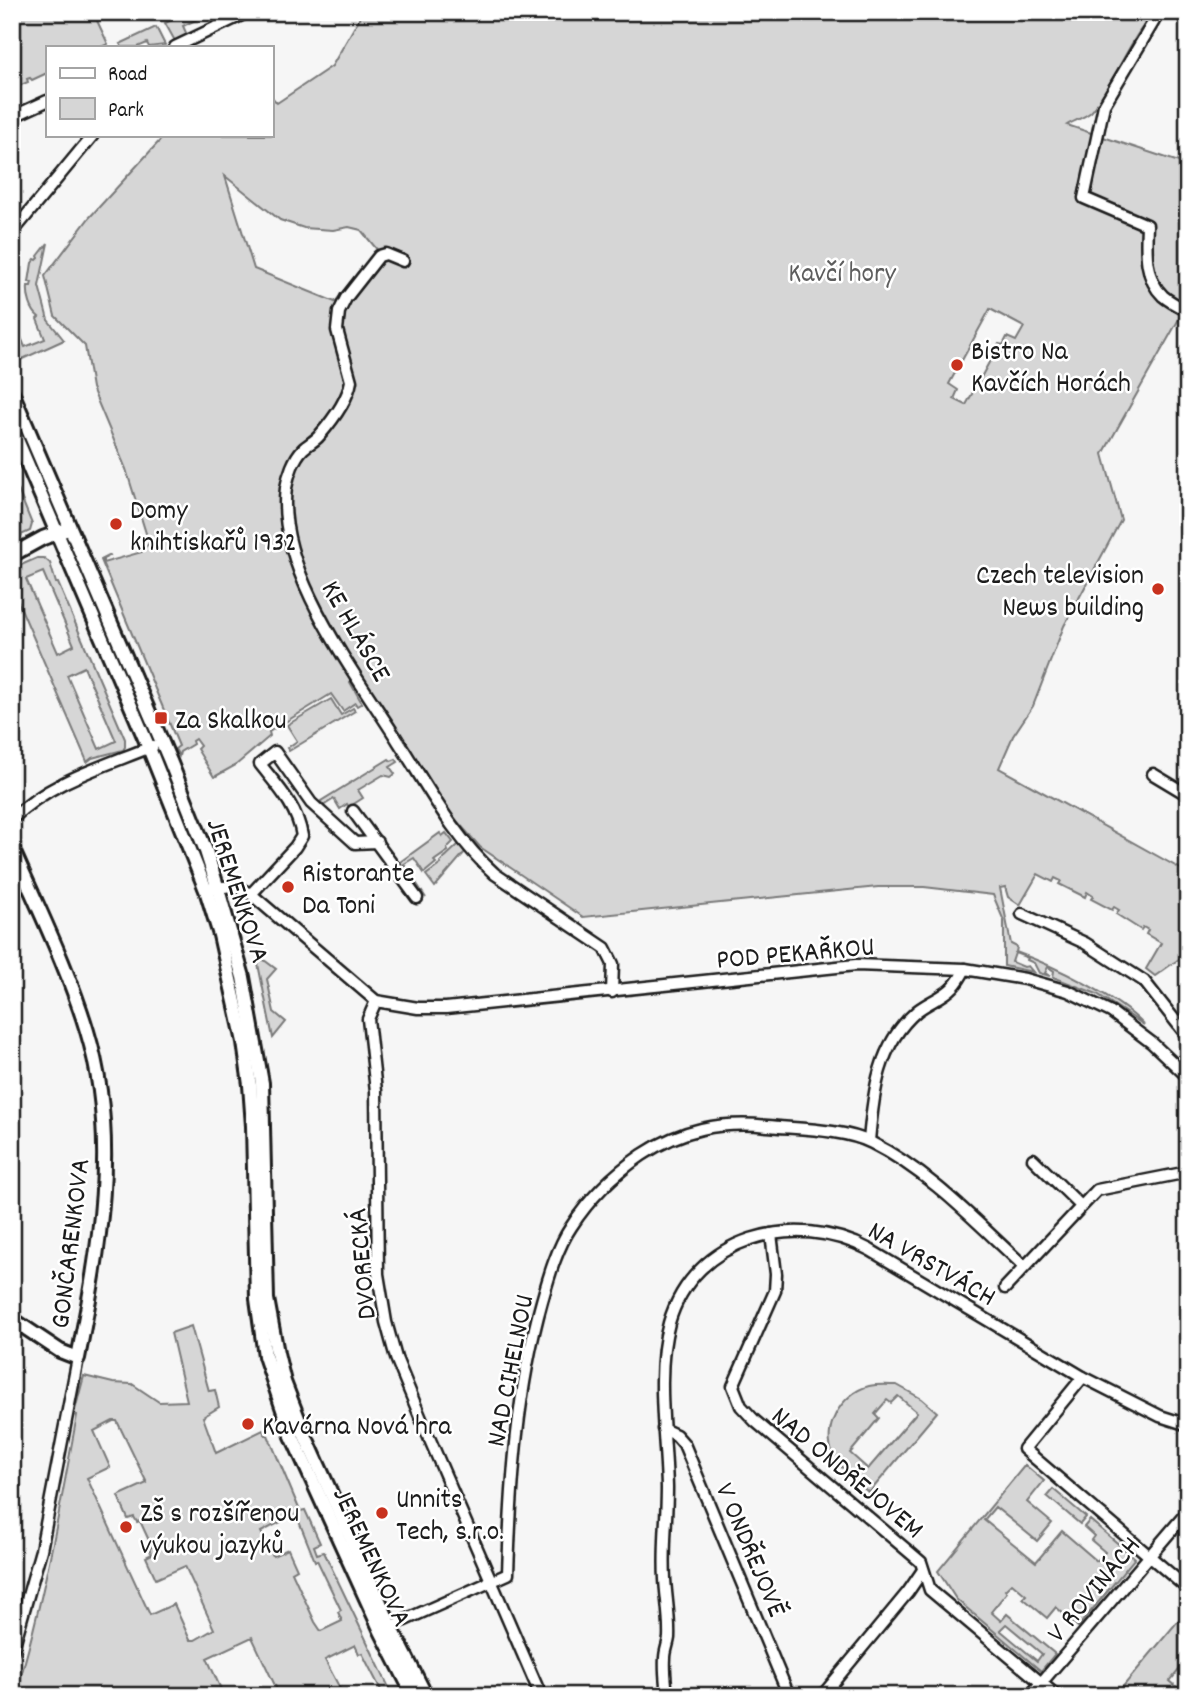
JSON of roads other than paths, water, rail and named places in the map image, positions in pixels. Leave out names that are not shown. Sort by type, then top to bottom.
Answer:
[{"type":"street","points":[[177,46],[248,12]]},
{"type":"street","points":[[1154,21],[1104,105],[1084,198],[1147,226],[1146,256],[1150,275],[1163,296],[1188,312]]},
{"type":"street","points":[[188,46],[198,37]]},
{"type":"street","points":[[12,117],[46,101]]},
{"type":"street","points":[[12,233],[88,137]]},
{"type":"street","name":"KE HLÁSCE","points":[[403,261],[386,254],[379,256],[340,307],[337,330],[351,381],[350,386],[318,437],[302,450],[294,463],[286,489],[286,527],[308,593],[344,659],[447,817],[495,874],[605,948],[613,964],[612,992]]},
{"type":"street","name":"JEREMENKOVA","points":[[12,392],[206,851],[212,888]]},
{"type":"street","name":"JEREMENKOVA","points":[[12,428],[212,888],[243,976],[262,1083],[267,1299],[284,1382],[298,1434],[414,1696]]},
{"type":"street","points":[[12,555],[71,528]]},
{"type":"street","points":[[12,819],[41,796],[65,782],[162,742]]},
{"type":"street","points":[[251,894],[302,836],[299,820],[290,802],[260,764],[275,752],[312,803],[355,843],[377,842]]},
{"type":"street","points":[[1153,774],[1188,795]]},
{"type":"street","points":[[353,811],[417,898]]},
{"type":"street","name":"GONČARENKOVA","points":[[12,848],[64,968],[87,1031],[98,1076],[104,1144],[104,1200],[78,1358],[41,1550],[12,1652]]},
{"type":"street","points":[[212,888],[234,886],[251,894],[376,1001]]},
{"type":"street","points":[[1022,914],[1085,943],[1144,981],[1188,1037]]},
{"type":"street","name":"POD PEKAŘKOU","points":[[376,1001],[418,1008],[446,1008],[856,965],[965,969],[1025,979],[1068,991],[1111,1012],[1152,1043],[1188,1077]]},
{"type":"street","points":[[869,1141],[873,1095],[883,1061],[896,1033],[917,1012],[953,988],[965,969]]},
{"type":"street","name":"DVORECKÁ","points":[[376,1001],[368,1018],[376,1091],[376,1225],[381,1296],[396,1358],[541,1696]]},
{"type":"street","name":"NAD CIHELNOU","points":[[386,1629],[508,1574],[517,1420],[533,1335],[549,1279],[570,1228],[624,1167],[654,1147],[681,1134],[713,1125],[746,1124],[837,1133],[869,1141],[906,1164],[942,1192],[1024,1266]]},
{"type":"street","points":[[1033,1159],[1081,1206]]},
{"type":"street","points":[[1005,1288],[1097,1190],[1188,1171]]},
{"type":"street","name":"NA VRSTVÁCH","points":[[667,1696],[667,1494],[663,1429],[667,1333],[680,1298],[701,1270],[724,1249],[742,1241],[771,1234],[825,1235],[860,1245],[1083,1377],[1160,1416],[1188,1425]]},
{"type":"street","name":"NAD ONDŘEJOVEM","points":[[771,1234],[776,1274],[775,1291],[733,1381],[736,1399],[755,1422],[921,1562],[929,1590],[1057,1696]]},
{"type":"street","points":[[12,1319],[60,1351],[78,1358]]},
{"type":"street","points":[[1083,1377],[1024,1449],[1188,1589]]},
{"type":"street","name":"V ONDŘEJOVĚ","points":[[663,1429],[676,1435],[684,1444],[789,1696]]},
{"type":"street","name":"V ROVINÁCH","points":[[1030,1696],[1188,1511]]},
{"type":"street","points":[[822,1696],[923,1570]]},
{"type":"street","name":"JEREMENKOVA","points":[[386,1629],[426,1696]]},
{"type":"place","name":"Bistro Na Kavčích Horách","points":[[957,365]]},
{"type":"place","name":"Domy knihtiskařů 1932","points":[[116,524]]},
{"type":"place","name":"Czech television News building","points":[[1158,589]]},
{"type":"place","name":"Za Skalkou","points":[[161,718]]},
{"type":"place","name":"Ristorante Da Toni","points":[[288,887]]},
{"type":"place","name":"Kavárna Nová hra","points":[[248,1424]]},
{"type":"place","name":"Unnits Tech, s.r.o.","points":[[382,1513]]},
{"type":"place","name":"ZŠ s rozšířenou výukou jazyků","points":[[126,1527]]},
{"type":"park label","name":"Kavčí hory","points":[[842,271]]}]
